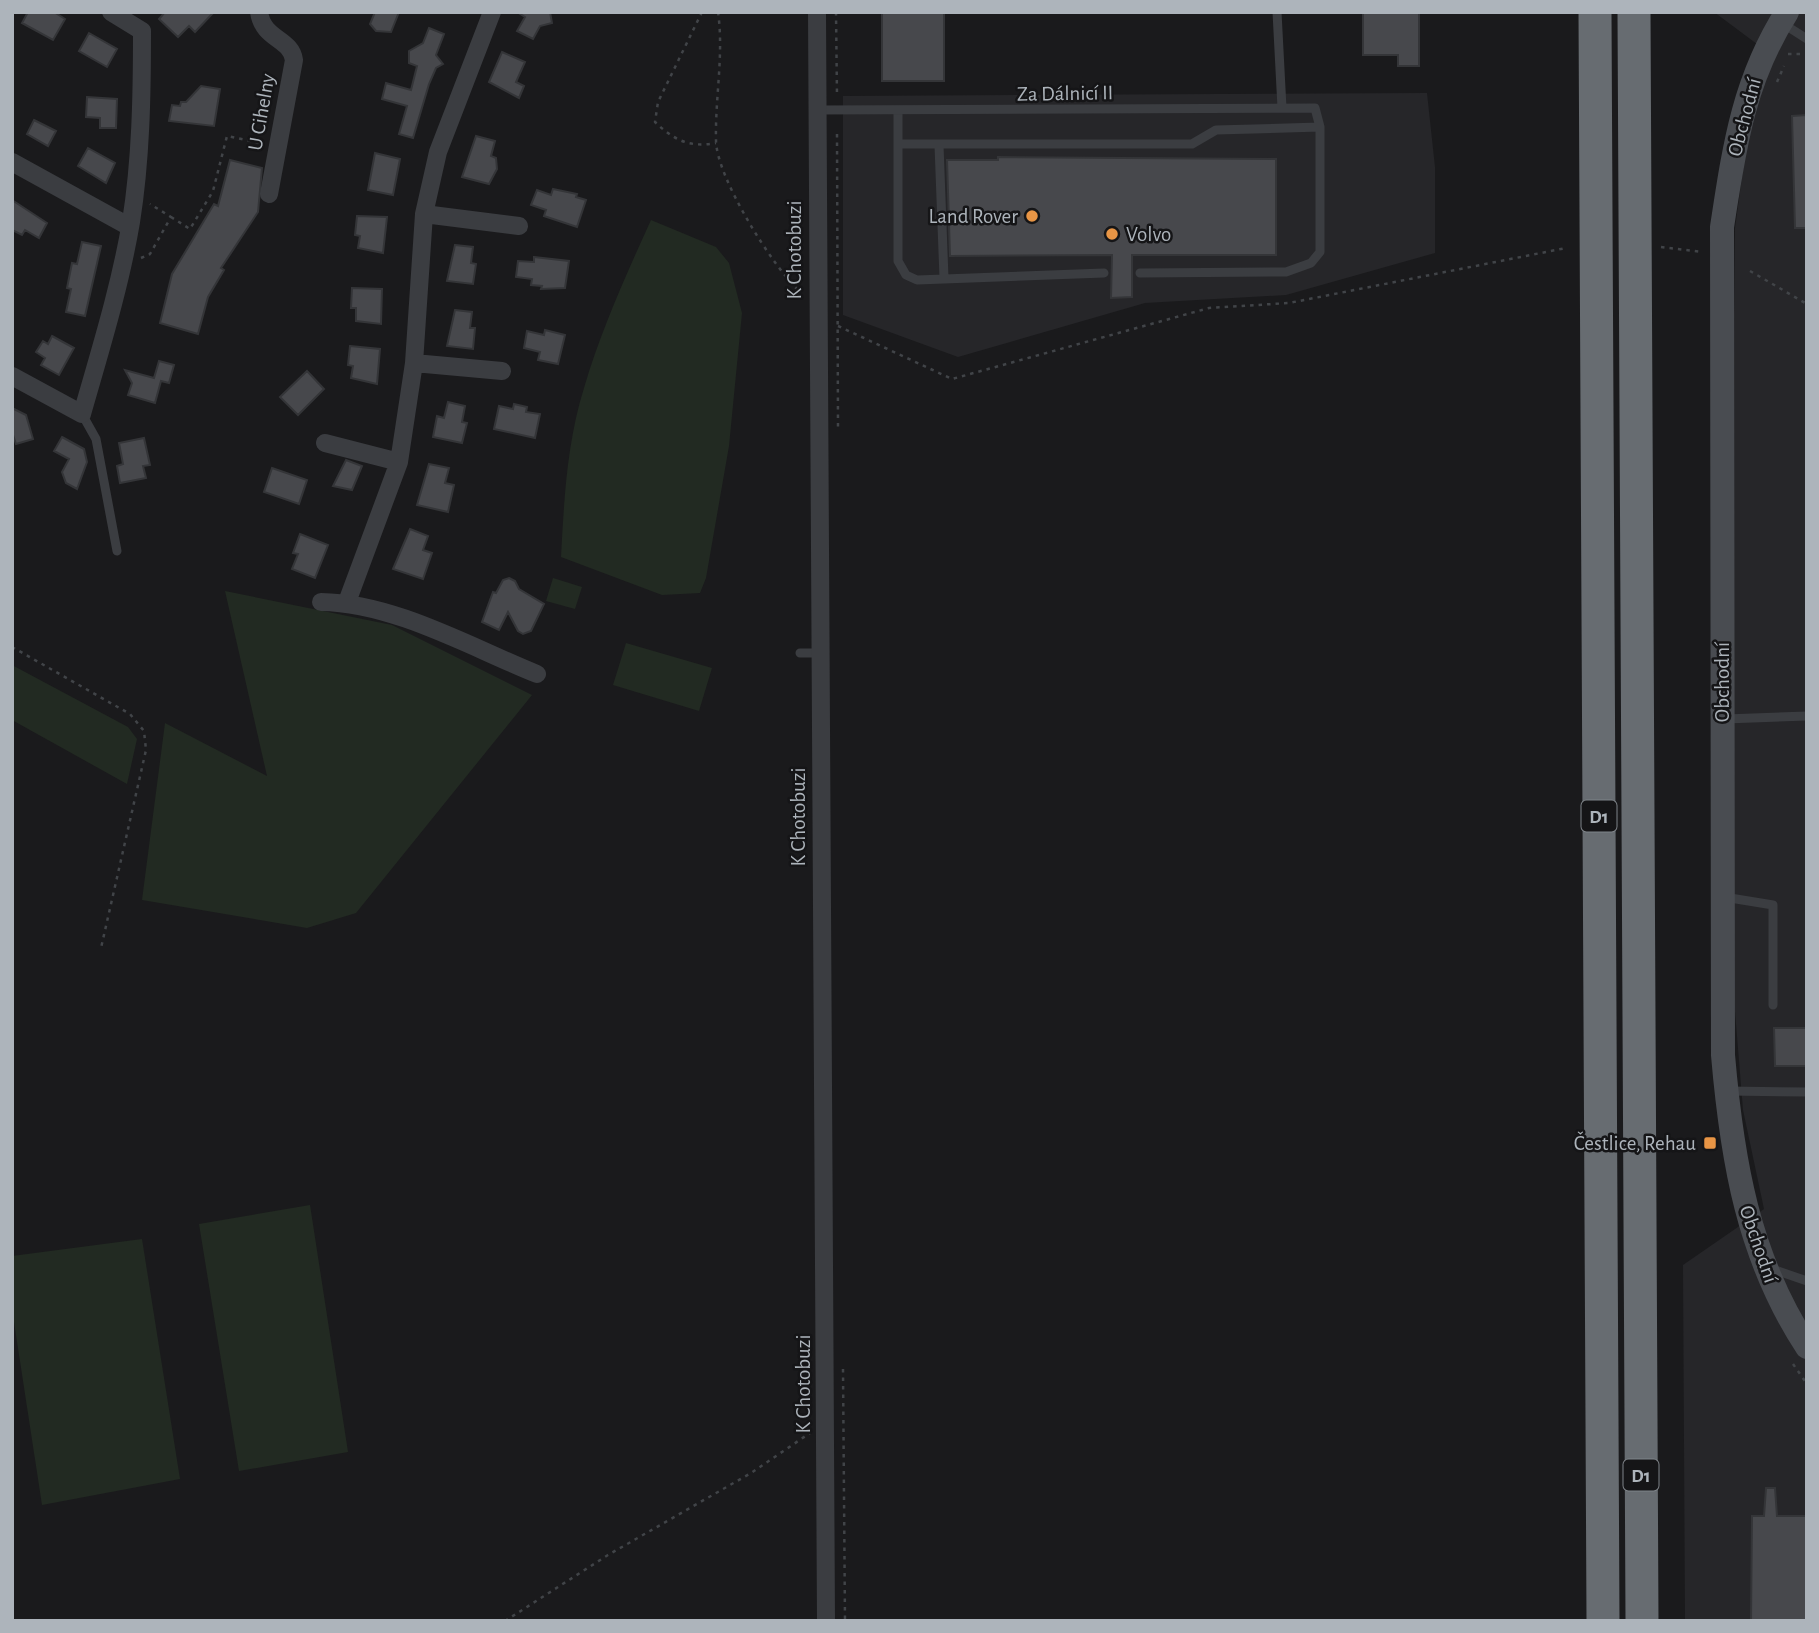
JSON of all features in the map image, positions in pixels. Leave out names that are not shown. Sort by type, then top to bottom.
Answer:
[{"type":"highway","name":"D1","points":[[1595,12],[1603,1621]]},
{"type":"highway","name":"D1","points":[[1634,12],[1642,1621]]},
{"type":"street","points":[[12,376],[82,414],[130,226],[143,116],[142,31],[111,12]]},
{"type":"street","name":"U Cihelny","points":[[259,12],[266,32],[293,53],[269,194]]},
{"type":"street","points":[[347,603],[399,462],[414,363],[424,214],[438,152],[491,12]]},
{"type":"street","name":"K Chotobuzi","points":[[817,12],[826,1621]]},
{"type":"street","name":"Obchodní","points":[[1784,17],[1755,72],[1737,130],[1722,227],[1723,1055],[1726,1091],[1749,1228],[1790,1322],[1807,1347]]},
{"type":"street","points":[[12,162],[130,226]]},
{"type":"street","points":[[424,214],[519,226]]},
{"type":"street","points":[[414,363],[502,371]]},
{"type":"street","points":[[325,443],[399,462]]},
{"type":"street","points":[[321,602],[347,603],[423,624],[537,674]]},
{"type":"lane","points":[[1277,12],[1282,108]]},
{"type":"lane","points":[[1784,17],[1804,37]]},
{"type":"lane","name":"Za Dálnicí II","points":[[816,110],[1315,108],[1320,127]]},
{"type":"lane","points":[[898,110],[898,261],[906,275],[918,280],[1104,273]]},
{"type":"lane","points":[[898,144],[1192,144],[1216,130],[1320,127],[1320,252],[1311,263],[1286,272],[1140,273]]},
{"type":"lane","points":[[939,145],[944,278]]},
{"type":"lane","points":[[82,414],[96,439],[117,551]]},
{"type":"lane","points":[[800,653],[819,653]]},
{"type":"lane","points":[[1722,719],[1807,716]]},
{"type":"lane","points":[[1723,896],[1773,905],[1773,1005]]},
{"type":"lane","points":[[1726,1091],[1807,1092]]},
{"type":"lane","points":[[1764,1266],[1807,1281]]},
{"type":"path","points":[[702,12],[658,102],[655,122],[671,137],[697,147],[716,143]]},
{"type":"path","points":[[718,12],[716,143],[721,171],[783,273],[799,291],[817,300]]},
{"type":"path","points":[[836,12],[837,96]]},
{"type":"path","points":[[1774,88],[1788,54],[1804,37]]},
{"type":"path","points":[[1788,54],[1807,54]]},
{"type":"path","points":[[837,134],[838,326],[952,379],[1209,308],[1289,303],[1566,248]]},
{"type":"path","points":[[134,205],[139,208],[141,198],[190,229],[213,191],[227,136],[278,146]]},
{"type":"path","points":[[126,244],[133,245],[132,256],[142,259],[150,254],[171,217]]},
{"type":"path","points":[[1657,246],[1703,252]]},
{"type":"path","points":[[1751,271],[1807,304]]},
{"type":"path","points":[[12,647],[130,714],[144,732],[146,750],[101,948]]},
{"type":"path","points":[[505,1621],[608,1555],[751,1473],[797,1439],[811,1433],[844,1432],[845,1621]]},
{"type":"shaded area","points":[[1714,12],[1807,12],[1807,1621],[1685,1621],[1683,1265],[1764,1209],[1743,1110],[1727,913],[1735,228],[1748,133],[1773,56]]},
{"type":"shaded area","points":[[1427,93],[1435,167],[1435,253],[1286,295],[1145,303],[958,357],[843,315],[843,96]]},
{"type":"shaded area","points":[[651,220],[716,247],[729,263],[742,313],[729,446],[706,578],[700,593],[662,595],[561,557],[567,471],[578,408],[606,324]]},
{"type":"shaded area","points":[[553,578],[582,587],[575,609],[546,601]]},
{"type":"shaded area","points":[[225,591],[392,625],[532,695],[356,913],[307,928],[142,900],[165,723],[267,776]]},
{"type":"shaded area","points":[[626,643],[712,668],[699,711],[613,685]]},
{"type":"shaded area","points":[[12,665],[128,727],[137,739],[127,784],[12,720]]},
{"type":"shaded area","points":[[310,1205],[348,1452],[239,1471],[199,1224]]},
{"type":"shaded area","points":[[142,1239],[180,1479],[42,1505],[12,1309],[12,1256]]},
{"type":"building","points":[[28,12],[54,12],[65,19],[53,40],[22,23]]},
{"type":"building","points":[[165,12],[214,12],[195,32],[189,26],[178,37],[159,19]]},
{"type":"building","points":[[375,12],[399,12],[391,32],[376,31],[370,24]]},
{"type":"building","points":[[517,12],[550,12],[552,23],[540,26],[533,39],[517,31],[525,17]]},
{"type":"building","points":[[882,12],[944,12],[944,81],[882,81]]},
{"type":"building","points":[[1363,12],[1419,12],[1419,66],[1398,66],[1398,55],[1363,55]]},
{"type":"building","points":[[429,28],[444,34],[436,55],[443,64],[436,68],[429,84],[413,138],[399,134],[407,106],[382,99],[386,83],[411,90],[417,66],[409,63],[409,51],[423,43]]},
{"type":"building","points":[[89,33],[117,49],[107,67],[79,51]]},
{"type":"building","points":[[502,52],[525,62],[516,82],[524,86],[519,98],[489,82]]},
{"type":"building","points":[[201,86],[220,89],[214,126],[169,121],[172,105],[180,106],[181,102],[186,102]]},
{"type":"building","points":[[87,97],[117,99],[116,128],[100,128],[100,118],[86,117]]},
{"type":"building","points":[[1807,115],[1807,228],[1795,228],[1792,116]]},
{"type":"building","points":[[34,120],[56,131],[48,146],[27,134]]},
{"type":"building","points":[[476,136],[495,141],[491,156],[496,158],[497,169],[489,184],[462,177]]},
{"type":"building","points":[[88,148],[115,163],[106,183],[78,166]]},
{"type":"building","points":[[375,153],[400,159],[393,195],[368,190]]},
{"type":"building","name":"Volvo","points":[[998,157],[1276,159],[1276,255],[1132,255],[1132,297],[1111,298],[1112,255],[950,256],[947,160],[998,160]]},
{"type":"building","points":[[230,160],[262,168],[258,212],[221,268],[224,270],[208,297],[198,334],[160,323],[172,274],[214,204],[218,206]]},
{"type":"building","points":[[553,189],[577,194],[576,197],[586,200],[577,227],[544,216],[546,210],[531,205],[537,190],[551,195]]},
{"type":"building","points":[[12,200],[47,223],[39,238],[25,230],[22,235],[12,230]]},
{"type":"building","points":[[357,216],[387,217],[383,253],[358,248],[360,236],[355,235]]},
{"type":"building","points":[[82,242],[101,246],[85,316],[66,312],[71,289],[67,288],[72,263],[77,264]]},
{"type":"building","points":[[455,245],[473,247],[471,263],[476,264],[473,284],[447,281]]},
{"type":"building","points":[[534,257],[569,261],[565,288],[541,289],[542,286],[531,285],[532,279],[516,277],[518,261],[534,262]]},
{"type":"building","points":[[352,288],[382,289],[381,324],[356,321],[356,308],[351,308]]},
{"type":"building","points":[[455,310],[472,312],[470,328],[475,328],[473,349],[447,346]]},
{"type":"building","points":[[545,330],[565,335],[558,364],[538,360],[540,352],[524,348],[527,331],[544,335]]},
{"type":"building","points":[[52,336],[74,348],[59,375],[41,365],[45,358],[36,352],[43,341],[48,344]]},
{"type":"building","points":[[350,346],[380,349],[377,384],[351,378],[353,366],[348,365]]},
{"type":"building","points":[[159,361],[174,365],[169,383],[161,381],[155,403],[128,395],[132,383],[125,370],[154,378]]},
{"type":"building","points":[[307,371],[324,389],[298,415],[280,397]]},
{"type":"building","points":[[448,402],[465,406],[462,422],[467,423],[462,443],[433,437],[437,416],[444,418]]},
{"type":"building","points":[[514,404],[527,407],[526,412],[540,414],[535,438],[494,429],[499,406],[513,409]]},
{"type":"building","points":[[12,408],[26,415],[33,439],[16,444],[12,432]]},
{"type":"building","points":[[62,437],[84,449],[87,462],[77,489],[66,483],[62,472],[69,459],[54,451]]},
{"type":"building","points":[[144,438],[150,465],[143,466],[146,478],[120,483],[117,466],[123,464],[119,443]]},
{"type":"building","points":[[346,460],[362,466],[352,490],[333,486]]},
{"type":"building","points":[[429,464],[449,468],[445,483],[454,485],[448,512],[417,505]]},
{"type":"building","points":[[272,468],[307,480],[299,504],[264,492]]},
{"type":"building","points":[[410,529],[428,536],[423,550],[432,553],[423,579],[393,569]]},
{"type":"building","points":[[300,534],[328,545],[315,578],[292,569],[298,554],[293,553]]},
{"type":"building","points":[[509,578],[515,581],[519,589],[544,604],[531,631],[523,634],[518,631],[508,612],[499,630],[482,622],[493,592],[496,593],[503,580]]},
{"type":"building","points":[[1774,1028],[1807,1028],[1807,1066],[1775,1066]]},
{"type":"building","points":[[1766,1488],[1775,1488],[1777,1516],[1807,1516],[1807,1621],[1751,1621],[1752,1516],[1764,1516]]},
{"type":"place","name":"Land Rover","points":[[1032,216]]},
{"type":"place","name":"Volvo","points":[[1112,234]]},
{"type":"place","name":"Čestlice, Rehau","points":[[1710,1143]]}]
